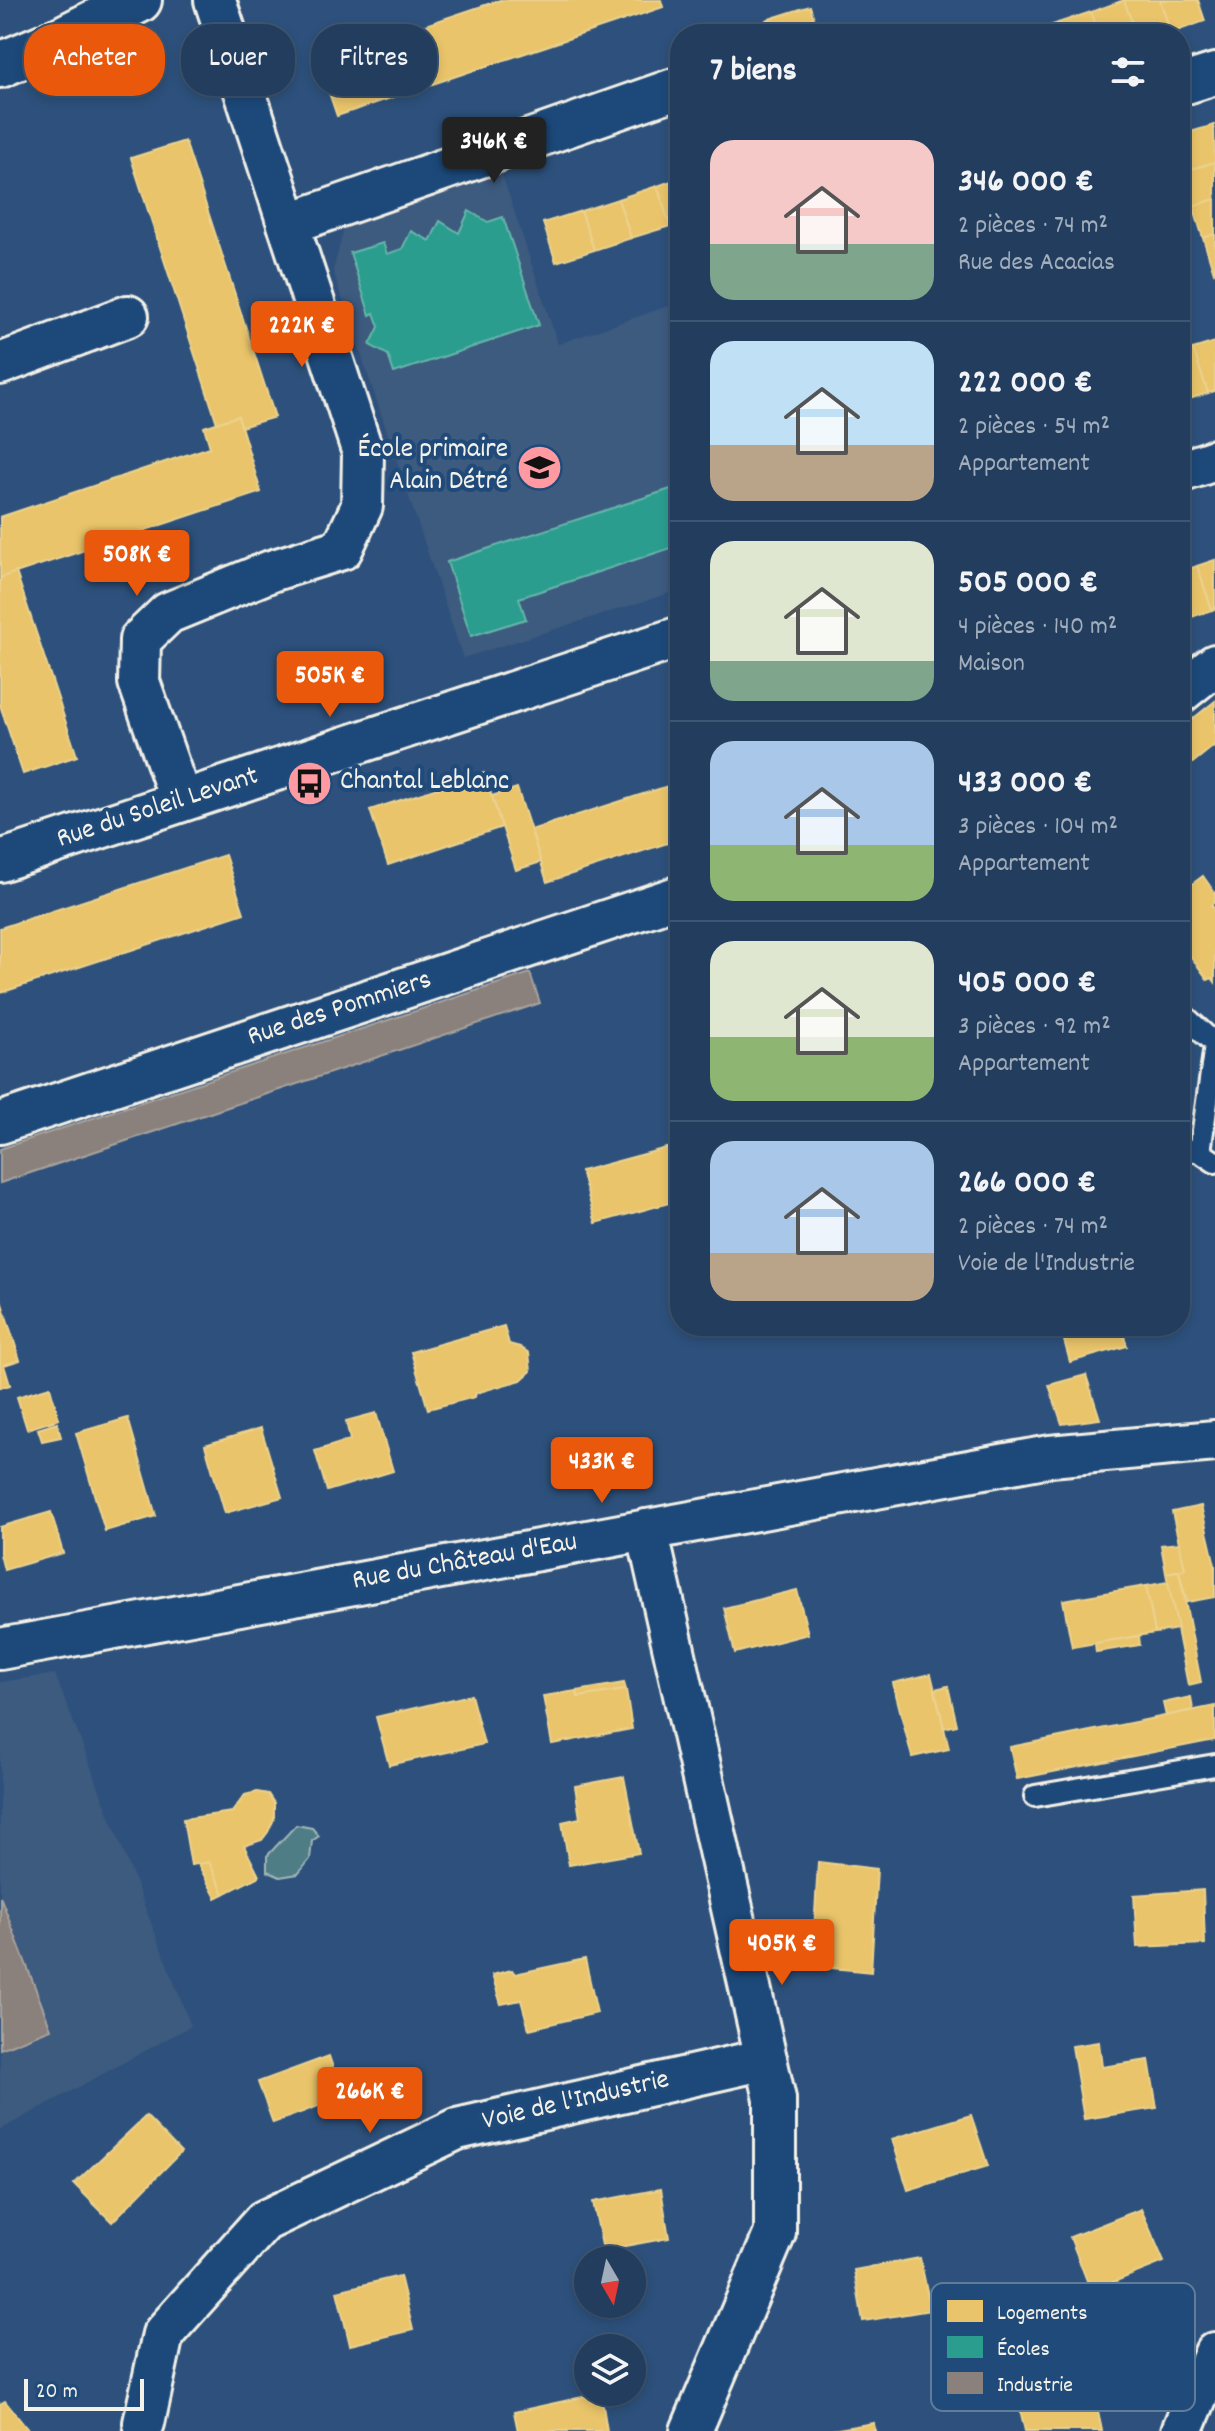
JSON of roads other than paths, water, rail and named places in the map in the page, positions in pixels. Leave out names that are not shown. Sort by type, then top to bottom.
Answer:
[{"type":"street","points":[[92,24],[139,0]]},
{"type":"street","points":[[181,801],[139,682],[140,640],[168,613],[271,571],[342,549],[362,506],[363,453],[215,0]]},
{"type":"street","points":[[0,65],[24,55]]},
{"type":"street","points":[[0,80],[24,64]]},
{"type":"street","points":[[1190,82],[1215,74]]},
{"type":"street","points":[[288,224],[670,90]]},
{"type":"street","points":[[0,364],[128,316]]},
{"type":"street","points":[[1190,469],[1215,460]]},
{"type":"street","name":"Rue du Soleil Levant","points":[[0,861],[670,640]]},
{"type":"street","points":[[1190,685],[1215,665]]},
{"type":"street","name":"Rue des Pommiers","points":[[0,1123],[670,899]]},
{"type":"street","name":"Rue du Château d'Eau","points":[[0,1649],[1050,1456],[1215,1441]]},
{"type":"street","points":[[647,1530],[775,2099],[775,2233],[691,2431]]},
{"type":"street","name":"Voie de l'Industrie","points":[[144,2423],[163,2334],[264,2221],[457,2129],[766,2059]]},
{"type":"street","points":[[1195,2400],[1215,2353]]},
{"type":"street","points":[[1182,2431],[1190,2411]]},
{"type":"lane","points":[[1190,1021],[1214,1044],[1198,1154]]},
{"type":"lane","points":[[1035,1796],[1215,1765]]},
{"type":"place","name":"École primaire Alain Détré","points":[[539,467]]},
{"type":"place","name":"Chantal Leblanc","points":[[309,783]]}]
